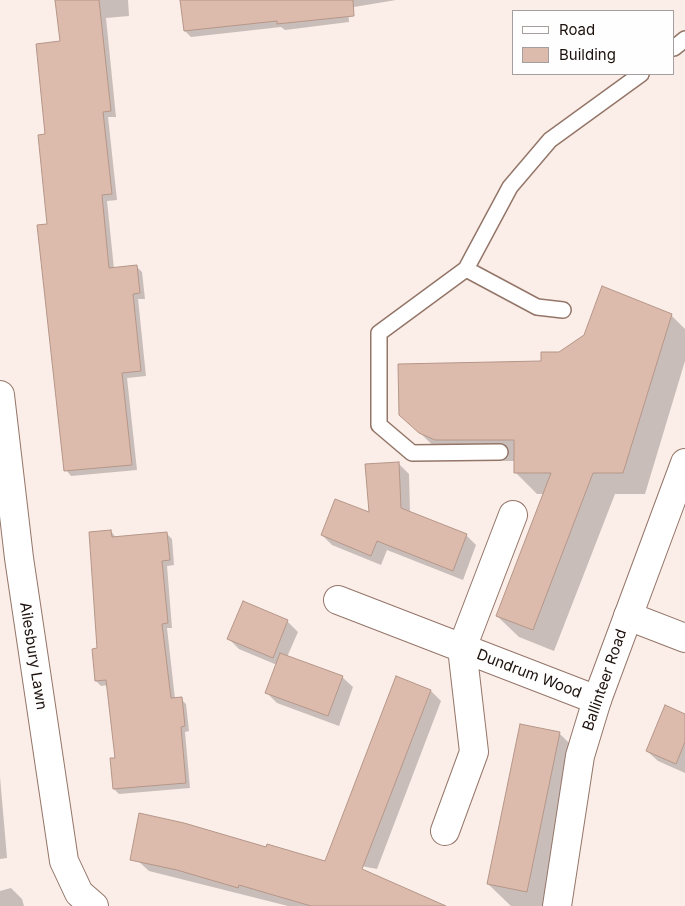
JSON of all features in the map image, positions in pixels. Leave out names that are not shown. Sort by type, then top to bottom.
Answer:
[{"type":"street","name":"Ailesbury Lawn","points":[[0,395],[9,559],[64,861],[78,893],[94,906]]},
{"type":"street","name":"Ballinteer Road","points":[[557,906],[580,756],[597,700],[685,463]]},
{"type":"street","name":"Dundrum Wood","points":[[445,831],[474,752],[462,648],[513,515]]},
{"type":"street","name":"Dundrum Wood","points":[[338,600],[597,700]]},
{"type":"street","points":[[628,616],[685,638]]},
{"type":"lane","points":[[675,47],[685,39]]},
{"type":"lane","points":[[500,452],[412,453],[379,424],[379,333],[466,269],[510,187],[550,140],[640,75]]},
{"type":"lane","points":[[466,269],[537,307],[563,310]]},
{"type":"building","points":[[55,0],[99,0],[111,111],[103,112],[112,194],[102,195],[109,268],[137,265],[140,293],[133,294],[141,371],[122,373],[132,465],[64,471],[37,225],[47,224],[38,135],[45,134],[36,44],[60,41]]},
{"type":"building","points":[[180,0],[353,0],[354,16],[277,24],[277,21],[184,31]]},
{"type":"building","points":[[602,286],[672,314],[623,473],[593,473],[533,630],[496,616],[551,473],[514,473],[514,440],[435,440],[419,433],[399,415],[398,364],[541,361],[541,352],[559,352],[584,335]]},
{"type":"building","points":[[399,462],[401,508],[467,534],[453,571],[377,541],[371,556],[321,535],[335,499],[369,512],[365,464]]},
{"type":"building","points":[[111,530],[112,537],[167,532],[170,560],[162,561],[168,623],[162,624],[171,698],[182,697],[185,726],[181,727],[186,783],[113,789],[110,758],[115,758],[106,680],[95,681],[92,649],[97,648],[89,532]]},
{"type":"building","points":[[243,601],[288,620],[273,658],[227,639]]},
{"type":"building","points":[[280,653],[343,676],[328,716],[265,693]]},
{"type":"building","points":[[396,676],[431,690],[362,869],[446,906],[311,906],[239,885],[238,888],[177,870],[130,860],[139,813],[184,823],[266,847],[267,844],[325,861]]},
{"type":"building","points":[[665,705],[685,714],[685,742],[676,764],[646,751]]},
{"type":"building","points":[[520,724],[560,732],[527,892],[487,884]]}]
